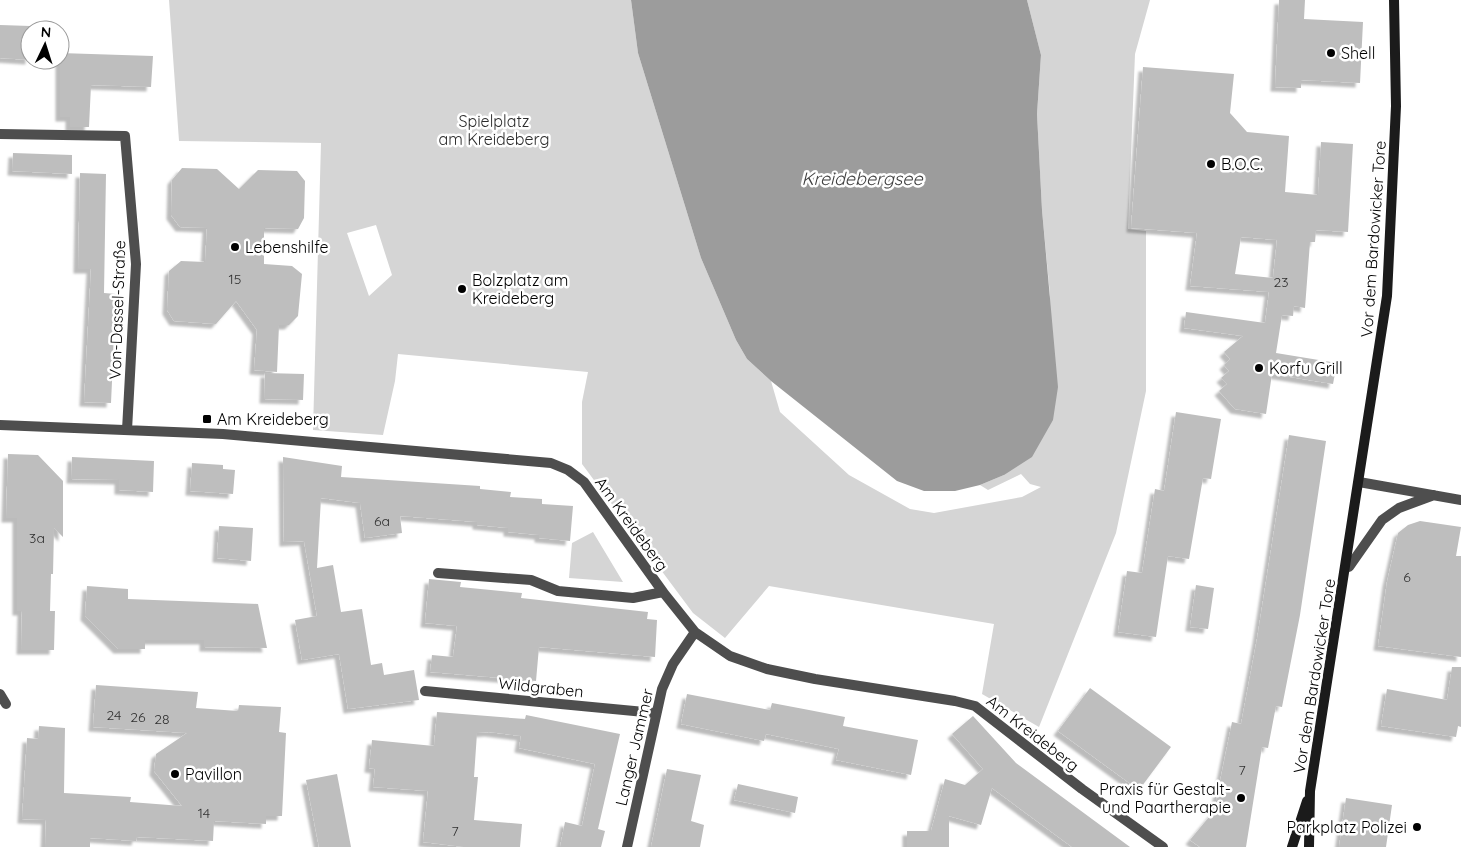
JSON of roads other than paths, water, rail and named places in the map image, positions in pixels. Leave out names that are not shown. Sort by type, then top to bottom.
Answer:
[{"type":"main road","name":"Vor dem Bardowicker Tore","points":[[1309,847],[1310,791],[1387,296],[1395,124],[1394,0]]},
{"type":"main road","name":"Vor dem Bardowicker Tore","points":[[1292,847],[1310,791]]},
{"type":"street","name":"Von-Dassel-Straße","points":[[0,134],[125,136],[136,264],[127,430]]},
{"type":"street","name":"Am Kreideberg","points":[[0,425],[223,434],[551,463],[568,470],[584,482],[663,592],[695,632],[730,656],[767,669],[975,706],[1082,789],[1164,847]]},
{"type":"street","points":[[1359,482],[1461,500]]},
{"type":"street","name":"Vor dem Bardowicker Tore","points":[[1346,567],[1349,567],[1382,520],[1398,508],[1434,495]]},
{"type":"street","points":[[438,573],[531,580],[558,592],[633,598],[663,592]]},
{"type":"street","name":"Langer Jammer","points":[[627,847],[662,689],[673,664],[695,632]]},
{"type":"street","name":"Wildgraben","points":[[424,691],[655,714]]},
{"type":"street","points":[[0,694],[6,704]]},
{"type":"water","name":"Kreidebergsee","points":[[631,0],[1027,0],[1041,55],[1037,114],[1042,210],[1058,387],[1053,420],[1032,457],[1004,475],[980,485],[955,491],[924,491],[897,481],[771,381],[747,359],[736,340],[701,258],[638,53]]},
{"type":"place","name":"Shell","points":[[1331,53]]},
{"type":"place","name":"B.O.C.","points":[[1211,164]]},
{"type":"place","name":"Lebenshilfe","points":[[235,247]]},
{"type":"place","name":"Bolzplatz am Kreideberg","points":[[462,289]]},
{"type":"place","name":"Korfu Grill","points":[[1259,368]]},
{"type":"place","name":"Am Kreideberg","points":[[207,419]]},
{"type":"place","name":"Pavillon","points":[[175,774]]},
{"type":"place","name":"Praxis für Gestalt- und Paartherapie","points":[[1241,798]]},
{"type":"place","name":"Parkplatz Polizei","points":[[1417,827]]},
{"type":"park label","name":"Spielplatz am Kreideberg","points":[[494,130]]}]
